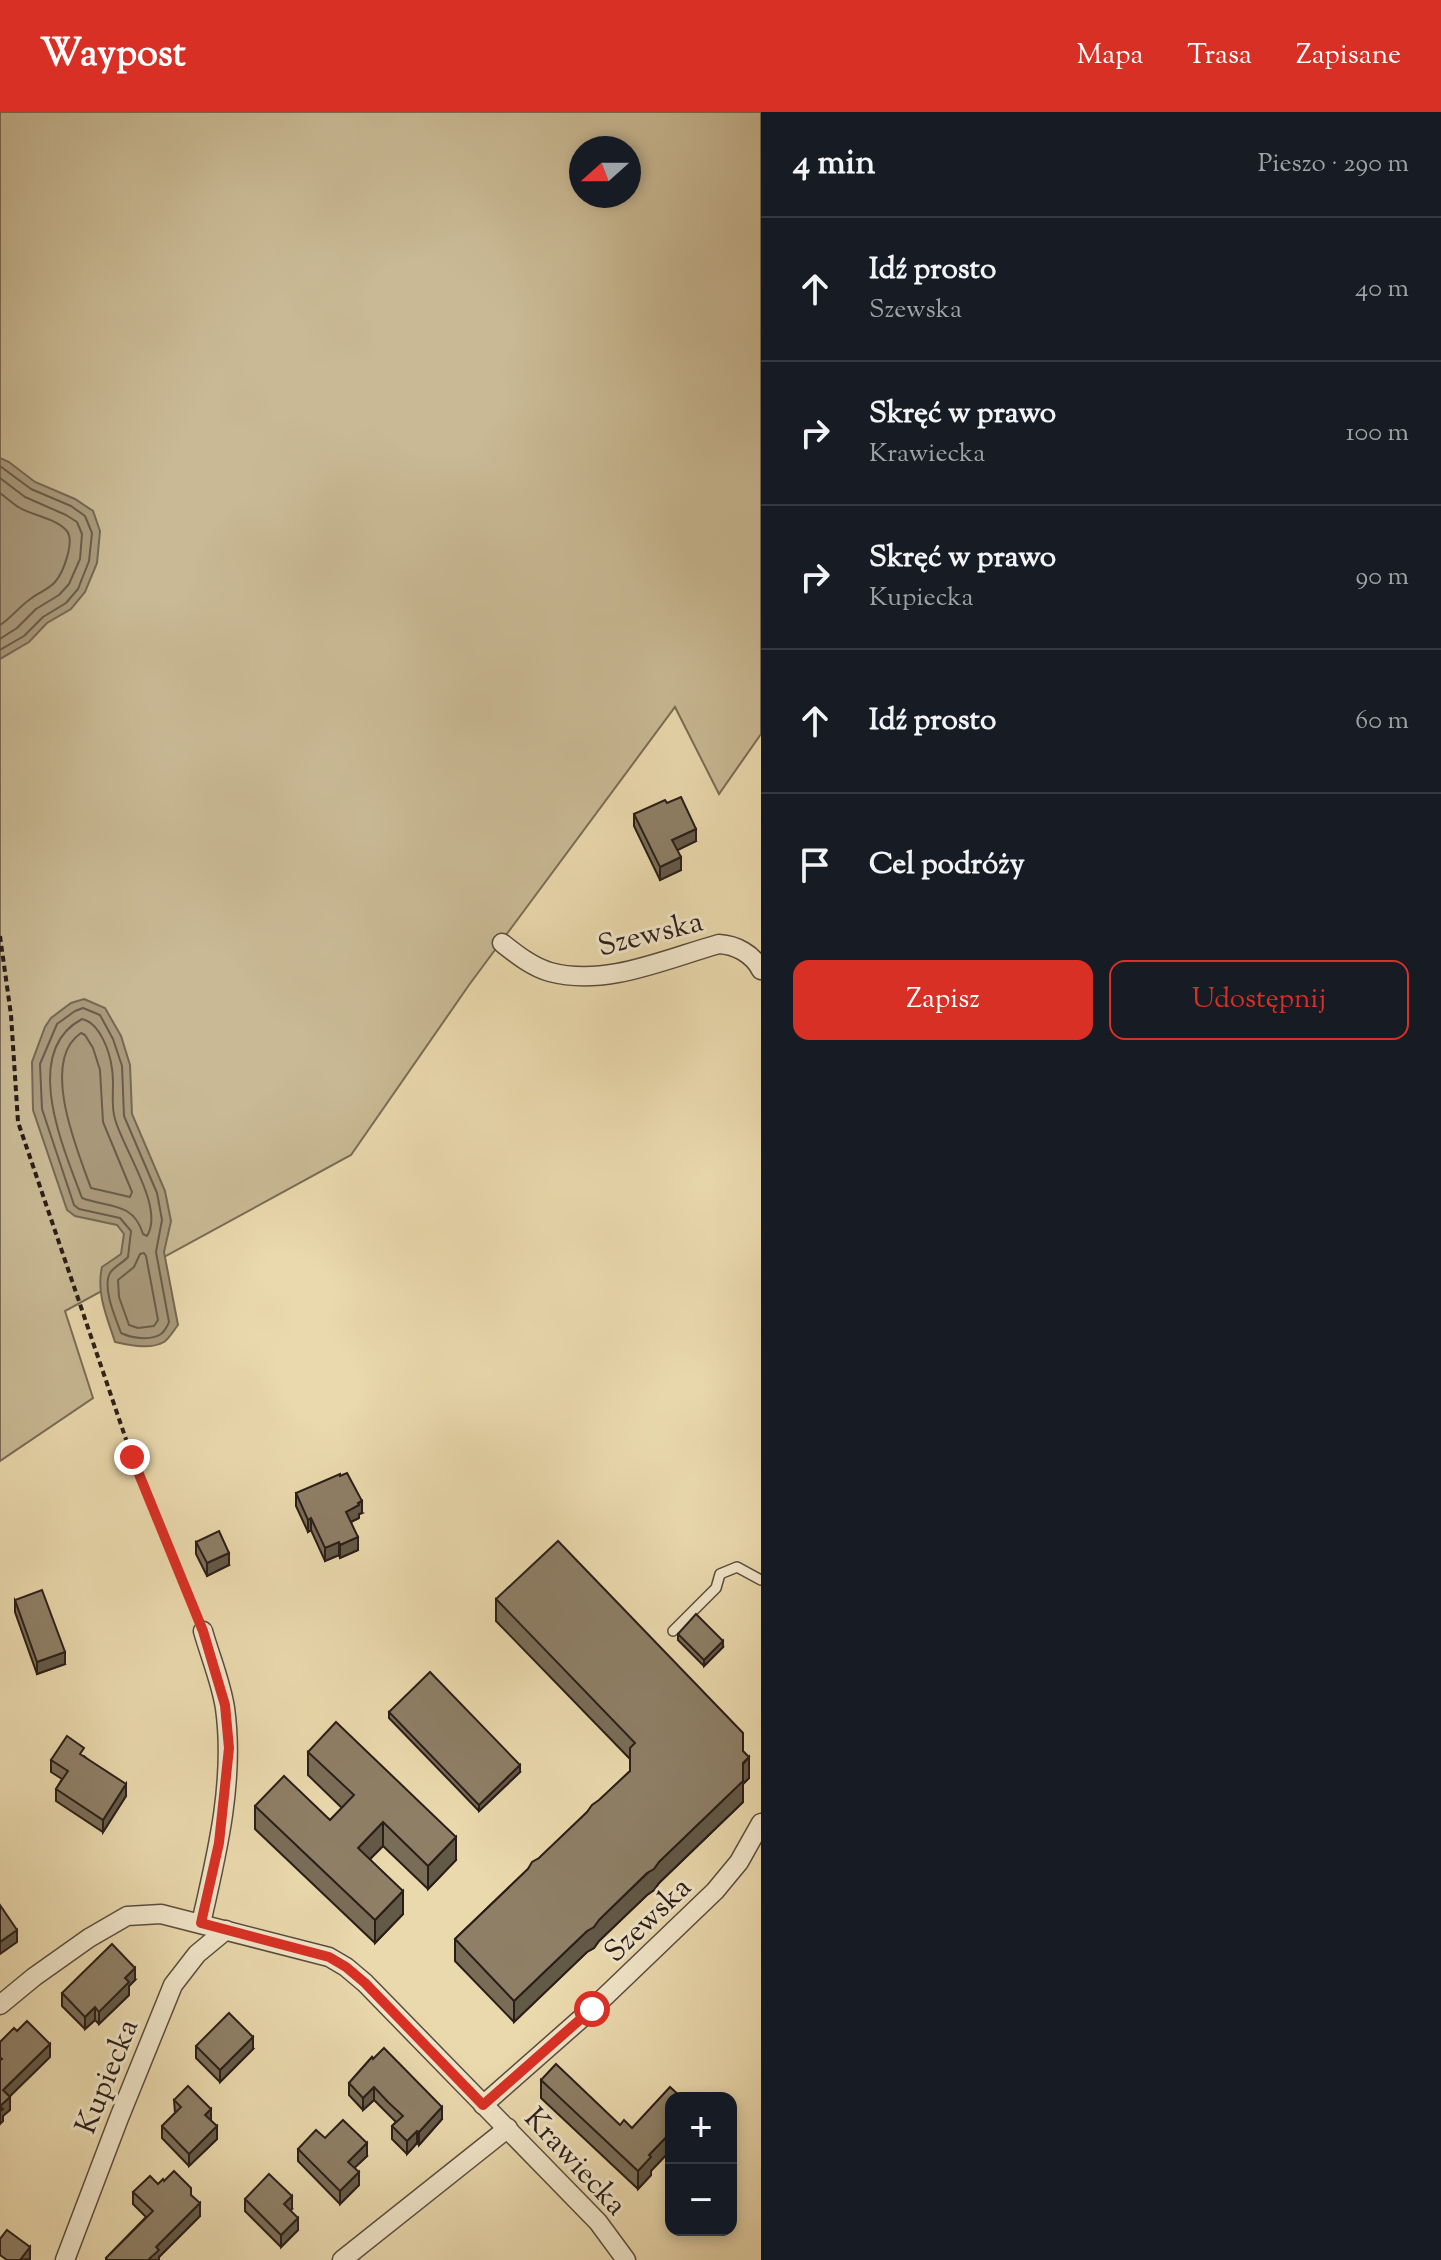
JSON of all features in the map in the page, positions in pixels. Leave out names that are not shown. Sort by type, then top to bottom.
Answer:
[{"type":"street","name":"Szewska","points":[[502,943],[524,960],[548,972],[582,977],[615,975],[719,944],[732,944],[746,953],[761,970]]},
{"type":"street","points":[[201,1923],[219,1843],[229,1748],[225,1705],[203,1631]]},
{"type":"street","name":"Szewska","points":[[483,2105],[603,1999],[715,1891],[739,1862],[761,1823]]},
{"type":"street","name":"Krawiecka","points":[[0,2005],[89,1938],[127,1916],[161,1914],[329,1957],[365,1983],[508,2128],[598,2222],[626,2260]]},
{"type":"street","name":"Kupiecka","points":[[65,2260],[173,1985],[197,1954],[226,1930]]},
{"type":"street","points":[[342,2260],[508,2128]]},
{"type":"lane","points":[[673,1631],[716,1588],[720,1574],[737,1567],[761,1580]]},
{"type":"path","points":[[0,936],[11,1015],[18,1122],[132,1457],[203,1631]]},
{"type":"shaded area","points":[[0,112],[761,112],[761,734],[719,794],[675,707],[469,985],[351,1155],[65,1311],[93,1398],[0,1461]]},
{"type":"water","points":[[0,458],[35,482],[75,499],[93,511],[100,531],[97,563],[85,592],[71,609],[47,623],[29,642],[0,659]]},
{"type":"water","points":[[84,999],[105,1008],[121,1036],[130,1065],[132,1114],[165,1191],[171,1221],[164,1252],[178,1325],[166,1341],[153,1346],[115,1342],[100,1286],[102,1267],[121,1254],[124,1234],[117,1225],[75,1216],[67,1210],[33,1110],[32,1062],[45,1027],[51,1018],[71,1003]]},
{"type":"building","points":[[681,797],[696,829],[672,840],[681,857],[660,867],[634,814],[665,800],[667,803]]},
{"type":"building","points":[[347,1473],[362,1501],[346,1512],[358,1537],[325,1548],[296,1493]]},
{"type":"building","points":[[219,1531],[229,1553],[207,1563],[196,1542]]},
{"type":"building","points":[[558,1541],[743,1733],[743,1751],[749,1757],[743,1763],[743,1781],[514,2001],[455,1939],[630,1771],[630,1748],[635,1743],[496,1599]]},
{"type":"building","points":[[42,1590],[65,1652],[37,1662],[15,1600]]},
{"type":"building","points":[[696,1614],[723,1641],[704,1660],[678,1634]]},
{"type":"building","points":[[430,1672],[520,1765],[479,1805],[389,1712]]},
{"type":"building","points":[[336,1722],[456,1837],[428,1866],[383,1822],[358,1848],[403,1891],[375,1920],[255,1806],[284,1776],[330,1820],[354,1795],[308,1752]]},
{"type":"building","points":[[67,1736],[84,1748],[80,1754],[126,1784],[103,1820],[56,1789],[68,1771],[51,1760]]},
{"type":"building","points":[[0,1905],[17,1930],[0,1942]]},
{"type":"building","points":[[112,1944],[135,1968],[125,1978],[129,1982],[99,2012],[95,2007],[85,2017],[62,1993]]},
{"type":"building","points":[[229,2013],[253,2037],[220,2070],[196,2046]]},
{"type":"building","points":[[27,2021],[50,2044],[3,2090],[10,2097],[0,2106],[0,2042],[14,2028],[17,2031]]},
{"type":"building","points":[[384,2048],[442,2107],[407,2141],[392,2126],[403,2116],[374,2087],[363,2098],[349,2083]]},
{"type":"building","points":[[556,2064],[620,2125],[624,2120],[632,2128],[665,2092],[665,2138],[638,2171],[541,2080]]},
{"type":"building","points":[[188,2086],[211,2109],[205,2115],[217,2126],[189,2154],[162,2126],[181,2107],[174,2100]]},
{"type":"building","points":[[343,2120],[367,2143],[348,2162],[359,2172],[340,2191],[298,2149],[316,2130],[325,2138]]},
{"type":"building","points":[[174,2171],[191,2188],[191,2195],[200,2203],[156,2247],[159,2250],[148,2260],[108,2260],[106,2258],[153,2211],[133,2192],[150,2176],[158,2184]]},
{"type":"building","points":[[269,2174],[292,2196],[284,2204],[298,2218],[281,2235],[245,2199]]},
{"type":"building","points":[[7,2230],[30,2247],[20,2260],[7,2260],[0,2255],[0,2239]]},
{"type":"route","points":[[132,1457],[203,1631],[225,1705],[229,1748],[219,1843],[201,1923],[329,1957],[346,1967],[483,2105],[592,2009]]}]
